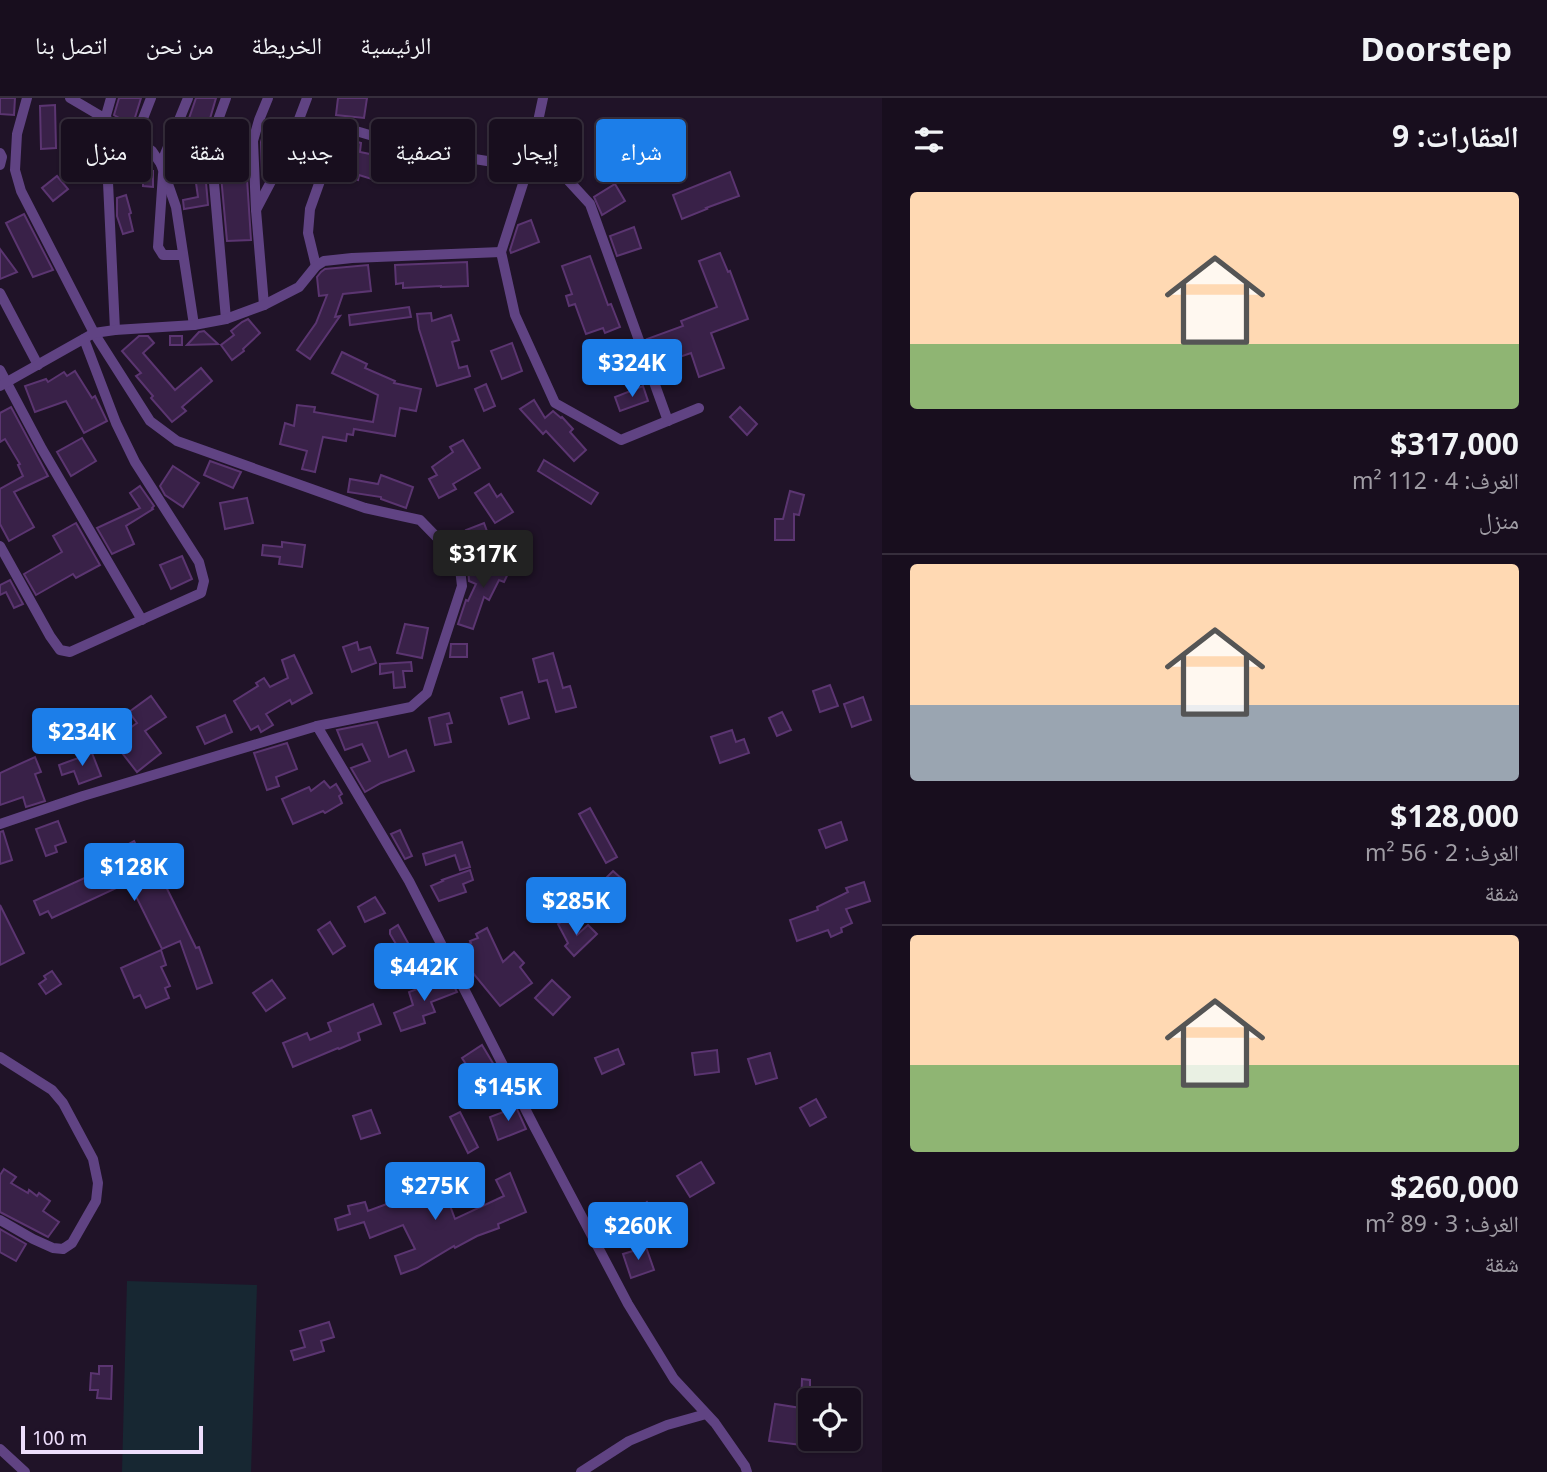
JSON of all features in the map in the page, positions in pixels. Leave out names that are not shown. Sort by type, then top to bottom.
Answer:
[{"type":"street","points":[[0,546],[50,636],[60,650],[69,652],[201,593],[204,581],[199,562],[135,461],[116,423],[89,336],[21,191],[15,170],[17,134],[27,98]]},
{"type":"street","points":[[70,98],[105,119],[111,98]]},
{"type":"street","points":[[142,119],[150,98]]},
{"type":"street","points":[[182,256],[163,254],[158,247],[162,167],[188,98]]},
{"type":"street","points":[[226,98],[214,131],[212,160],[226,319]]},
{"type":"street","points":[[264,305],[253,141],[258,120],[268,98]]},
{"type":"street","points":[[256,210],[287,151],[307,98]]},
{"type":"street","points":[[538,119],[543,98]]},
{"type":"street","points":[[316,266],[308,233],[310,209],[336,136],[356,131],[424,151],[489,162]]},
{"type":"street","points":[[151,150],[162,167],[176,207],[194,325]]},
{"type":"street","points":[[0,153],[0,165]]},
{"type":"street","points":[[108,182],[115,330]]},
{"type":"street","points":[[523,182],[500,252],[515,315],[555,403],[621,440],[699,408]]},
{"type":"street","points":[[570,182],[590,204],[667,421]]},
{"type":"street","points":[[4,384],[89,336],[115,330],[194,325],[226,319],[264,305],[299,287],[316,266],[324,261],[500,252]]},
{"type":"street","points":[[0,293],[38,365]]},
{"type":"street","points":[[0,824],[83,796],[317,726],[411,708],[427,693],[463,586],[459,560],[420,520],[365,508],[177,441],[150,421],[89,336]]},
{"type":"street","points":[[0,370],[4,384],[142,620]]},
{"type":"street","points":[[317,726],[409,881],[628,1304],[674,1380],[730,1444],[747,1472]]},
{"type":"street","points":[[0,1057],[52,1090],[63,1102],[93,1159],[98,1183],[96,1201],[72,1243],[63,1249],[53,1248],[33,1239],[0,1220]]},
{"type":"street","points":[[581,1472],[629,1441],[667,1425],[706,1414]]},
{"type":"street","points":[[0,1449],[25,1472]]},
{"type":"shaded area","points":[[127,1281],[257,1285],[251,1472],[122,1472]]},
{"type":"building","points":[[0,98],[15,98],[14,115],[0,114]]},
{"type":"building","points":[[119,98],[141,98],[135,119],[121,119],[114,115]]},
{"type":"building","points":[[196,98],[216,98],[210,119],[189,119]]},
{"type":"building","points":[[338,98],[367,98],[364,118],[336,115]]},
{"type":"building","points":[[55,105],[56,148],[41,149],[40,106]]},
{"type":"building","points":[[263,135],[263,173],[262,173]]},
{"type":"building","points":[[357,142],[361,143],[360,152],[370,154],[371,150],[371,179],[359,175],[358,180]]},
{"type":"building","points":[[153,171],[153,187],[143,186],[143,182],[151,182]]},
{"type":"building","points":[[730,172],[739,196],[682,219],[673,195]]},
{"type":"building","points":[[57,176],[68,189],[53,201],[42,188]]},
{"type":"building","points":[[196,182],[206,182],[208,205],[184,209],[183,200],[198,197]]},
{"type":"building","points":[[222,182],[247,182],[251,240],[227,241]]},
{"type":"building","points":[[615,184],[625,201],[602,215],[594,197]]},
{"type":"building","points":[[126,195],[133,231],[123,234],[117,216],[117,198]]},
{"type":"building","points":[[24,214],[53,270],[33,277],[6,223]]},
{"type":"building","points":[[531,220],[539,242],[511,253],[518,225]]},
{"type":"building","points":[[634,227],[641,248],[617,256],[610,236]]},
{"type":"building","points":[[0,249],[17,272],[0,279]]},
{"type":"building","points":[[720,253],[728,272],[730,271],[748,319],[711,333],[724,368],[699,377],[691,353],[656,365],[647,339],[683,326],[681,321],[717,307],[699,261]]},
{"type":"building","points":[[590,256],[608,305],[611,304],[620,327],[605,333],[603,328],[586,334],[575,304],[569,306],[566,296],[572,294],[562,266]]},
{"type":"building","points":[[467,262],[468,286],[403,288],[403,283],[396,284],[395,265]]},
{"type":"building","points":[[368,265],[371,291],[343,294],[335,317],[340,316],[310,359],[297,350],[316,323],[327,295],[319,296],[317,277],[321,272],[325,269]]},
{"type":"building","points":[[409,307],[411,317],[350,325],[349,315]]},
{"type":"building","points":[[431,313],[432,321],[451,315],[459,340],[452,342],[459,368],[467,366],[470,376],[437,386],[417,314]]},
{"type":"building","points":[[248,319],[260,333],[232,360],[221,345],[234,335],[231,331]]},
{"type":"building","points":[[204,331],[218,344],[187,345],[199,332]]},
{"type":"building","points":[[139,336],[148,336],[154,343],[143,353],[175,390],[201,368],[212,381],[182,407],[186,411],[172,422],[151,398],[153,396],[136,376],[141,373],[122,351]]},
{"type":"building","points":[[170,336],[182,336],[182,345],[170,345]]},
{"type":"building","points":[[512,343],[522,371],[502,379],[491,351]]},
{"type":"building","points":[[342,352],[367,364],[365,368],[395,381],[394,383],[421,389],[416,411],[400,408],[395,436],[354,429],[353,435],[347,434],[346,441],[323,437],[315,472],[302,469],[307,451],[280,444],[285,423],[294,426],[297,405],[315,407],[314,412],[373,422],[378,395],[332,373]]},
{"type":"building","points":[[75,371],[92,398],[95,396],[107,421],[84,433],[66,401],[35,412],[25,386],[46,379],[48,382],[64,372],[67,376]]},
{"type":"building","points":[[486,384],[495,406],[484,411],[475,389]]},
{"type":"building","points":[[643,386],[648,401],[620,411],[615,397]]},
{"type":"building","points":[[534,400],[545,418],[553,411],[573,429],[570,432],[586,450],[574,461],[546,431],[543,434],[520,409]]},
{"type":"building","points":[[11,407],[48,476],[14,492],[34,527],[9,541],[0,524],[0,489],[23,476],[18,465],[20,464],[5,439],[0,442],[0,413]]},
{"type":"building","points":[[740,407],[757,424],[747,435],[730,417]]},
{"type":"building","points":[[82,438],[96,461],[71,476],[57,452]]},
{"type":"building","points":[[463,440],[480,468],[453,484],[456,489],[439,498],[429,479],[437,475],[432,467],[453,452],[450,447]]},
{"type":"building","points":[[544,460],[598,493],[591,504],[538,471]]},
{"type":"building","points":[[210,461],[241,472],[233,488],[204,475]]},
{"type":"building","points":[[173,466],[199,483],[183,507],[165,495],[160,486]]},
{"type":"building","points":[[381,475],[413,487],[406,508],[381,497],[348,492],[350,479],[378,484]]},
{"type":"building","points":[[489,484],[497,497],[501,494],[513,512],[495,523],[475,493]]},
{"type":"building","points":[[140,486],[154,506],[153,509],[126,526],[134,544],[112,554],[97,528],[140,508],[130,493]]},
{"type":"building","points":[[790,491],[804,495],[799,515],[794,514],[794,540],[775,540],[775,519],[783,519]]},
{"type":"building","points":[[247,498],[253,523],[225,529],[220,503]]},
{"type":"building","points":[[76,523],[100,565],[76,578],[73,574],[36,595],[24,574],[62,552],[53,536]]},
{"type":"building","points":[[484,523],[488,534],[470,541],[466,530]]},
{"type":"building","points":[[282,542],[305,545],[302,567],[279,564],[280,557],[262,555],[263,545],[282,547]]},
{"type":"building","points":[[496,555],[513,563],[504,582],[499,580],[489,600],[484,597],[473,629],[458,624],[466,600],[468,601],[476,584],[469,581],[468,568],[486,577]]},
{"type":"building","points":[[182,556],[192,579],[171,589],[160,565]]},
{"type":"building","points":[[10,580],[23,604],[14,608],[6,592],[0,595],[0,585]]},
{"type":"building","points":[[405,624],[428,628],[422,658],[397,653]]},
{"type":"building","points":[[357,642],[359,650],[370,647],[376,663],[352,672],[343,647]]},
{"type":"building","points":[[451,644],[467,644],[467,657],[450,657]]},
{"type":"building","points":[[553,653],[563,688],[570,686],[576,707],[556,712],[547,680],[539,682],[533,659]]},
{"type":"building","points":[[294,655],[312,693],[292,704],[290,700],[266,714],[273,725],[261,732],[258,726],[251,730],[234,701],[258,686],[256,683],[264,678],[270,687],[288,678],[282,660]]},
{"type":"building","points":[[411,662],[412,671],[403,671],[405,687],[394,688],[393,672],[380,674],[380,664]]},
{"type":"building","points":[[830,685],[838,706],[820,712],[813,691]]},
{"type":"building","points":[[522,692],[529,718],[509,724],[501,698]]},
{"type":"building","points":[[151,696],[166,717],[145,731],[161,753],[137,772],[119,749],[122,747],[116,738],[137,723],[129,712]]},
{"type":"building","points":[[863,697],[871,720],[852,727],[844,704]]},
{"type":"building","points":[[782,712],[791,730],[777,736],[769,718]]},
{"type":"building","points":[[449,713],[452,723],[447,724],[451,742],[435,745],[429,718]]},
{"type":"building","points":[[225,715],[232,732],[205,744],[197,727]]},
{"type":"building","points":[[377,722],[389,757],[406,750],[414,771],[365,792],[351,768],[370,761],[362,744],[345,750],[337,730]]},
{"type":"building","points":[[732,730],[736,742],[744,739],[749,753],[720,763],[711,737]]},
{"type":"building","points":[[287,743],[297,769],[276,777],[279,786],[267,790],[254,753]]},
{"type":"building","points":[[92,753],[101,776],[79,784],[74,771],[62,775],[59,765]]},
{"type":"building","points":[[35,757],[41,772],[35,774],[45,801],[26,807],[23,797],[0,805],[0,773]]},
{"type":"building","points":[[324,781],[330,788],[336,784],[342,794],[339,796],[342,803],[325,813],[323,811],[293,824],[282,799],[309,787],[311,791]]},
{"type":"building","points":[[590,808],[617,857],[606,863],[579,814]]},
{"type":"building","points":[[58,821],[66,842],[55,846],[57,852],[46,856],[36,829]]},
{"type":"building","points":[[841,822],[847,840],[826,848],[819,830]]},
{"type":"building","points":[[400,830],[412,856],[405,859],[391,834]]},
{"type":"building","points":[[3,831],[12,860],[0,864],[0,832]]},
{"type":"building","points":[[134,841],[141,855],[144,854],[147,860],[152,858],[196,948],[199,947],[212,983],[197,989],[180,941],[162,949],[129,882],[52,918],[48,911],[40,915],[34,901],[118,864],[112,853]]},
{"type":"building","points":[[462,842],[470,867],[460,870],[455,855],[426,865],[423,854]]},
{"type":"building","points":[[470,870],[473,880],[463,884],[466,892],[439,901],[431,886]]},
{"type":"building","points":[[613,871],[622,879],[607,895],[598,886]]},
{"type":"building","points":[[864,882],[870,901],[846,909],[852,923],[841,928],[842,932],[831,937],[828,930],[797,941],[790,920],[818,910],[817,907],[848,892],[846,888]]},
{"type":"building","points":[[375,897],[385,913],[365,922],[358,907]]},
{"type":"building","points":[[0,905],[24,953],[0,965]]},
{"type":"building","points":[[568,918],[577,935],[588,925],[597,934],[574,956],[565,946],[568,943],[558,924]]},
{"type":"building","points":[[330,922],[345,946],[333,954],[318,930]]},
{"type":"building","points":[[398,925],[418,961],[409,966],[390,934],[390,930]]},
{"type":"building","points":[[487,928],[503,962],[514,952],[524,963],[520,967],[532,983],[500,1006],[473,973],[469,975],[457,949],[471,943],[470,941],[478,938],[476,934]]},
{"type":"building","points":[[161,950],[166,965],[161,967],[170,986],[165,988],[169,998],[146,1008],[140,995],[134,998],[121,968]]},
{"type":"building","points":[[52,971],[61,984],[46,994],[39,984],[46,979],[44,976]]},
{"type":"building","points":[[449,977],[457,992],[431,1002],[435,1012],[423,1016],[425,1023],[401,1031],[394,1013],[413,1005],[409,992]]},
{"type":"building","points":[[272,980],[285,998],[266,1011],[253,993]]},
{"type":"building","points":[[552,980],[570,997],[553,1015],[535,998]]},
{"type":"building","points":[[373,1004],[381,1024],[358,1033],[360,1040],[293,1067],[283,1043],[307,1033],[310,1040],[331,1031],[328,1023]]},
{"type":"building","points":[[482,1045],[494,1065],[475,1078],[462,1058]]},
{"type":"building","points":[[618,1049],[624,1064],[602,1074],[595,1058]]},
{"type":"building","points":[[717,1050],[719,1072],[695,1075],[692,1053]]},
{"type":"building","points":[[770,1053],[777,1078],[756,1084],[748,1059]]},
{"type":"building","points":[[816,1099],[826,1117],[810,1126],[800,1108]]},
{"type":"building","points":[[516,1107],[526,1129],[498,1140],[490,1117]]},
{"type":"building","points":[[371,1110],[380,1133],[361,1139],[353,1116]]},
{"type":"building","points":[[460,1112],[478,1147],[468,1153],[450,1117]]},
{"type":"building","points":[[701,1162],[714,1183],[690,1197],[677,1176]]},
{"type":"building","points":[[4,1169],[16,1177],[11,1183],[28,1193],[29,1190],[37,1196],[39,1193],[50,1201],[43,1211],[59,1222],[48,1237],[0,1212],[0,1175]]},
{"type":"building","points":[[510,1173],[526,1212],[498,1224],[499,1228],[455,1248],[454,1246],[417,1268],[401,1274],[395,1256],[415,1249],[403,1225],[370,1238],[364,1222],[338,1230],[335,1219],[350,1214],[348,1206],[365,1202],[368,1211],[411,1195],[412,1198],[443,1187],[455,1219],[504,1196],[496,1180]]},
{"type":"building","points":[[647,1202],[663,1222],[644,1237],[628,1218]]},
{"type":"building","points":[[0,1229],[26,1244],[16,1261],[0,1252]]},
{"type":"building","points":[[646,1247],[654,1270],[631,1278],[623,1254]]},
{"type":"building","points":[[329,1322],[334,1337],[321,1341],[324,1351],[294,1360],[291,1351],[305,1347],[300,1331]]},
{"type":"building","points":[[99,1366],[112,1366],[111,1399],[97,1398],[98,1390],[90,1390],[91,1373],[99,1374]]},
{"type":"building","points":[[802,1379],[810,1380],[810,1388],[802,1388]]},
{"type":"building","points":[[775,1404],[798,1408],[798,1445],[769,1441]]}]
